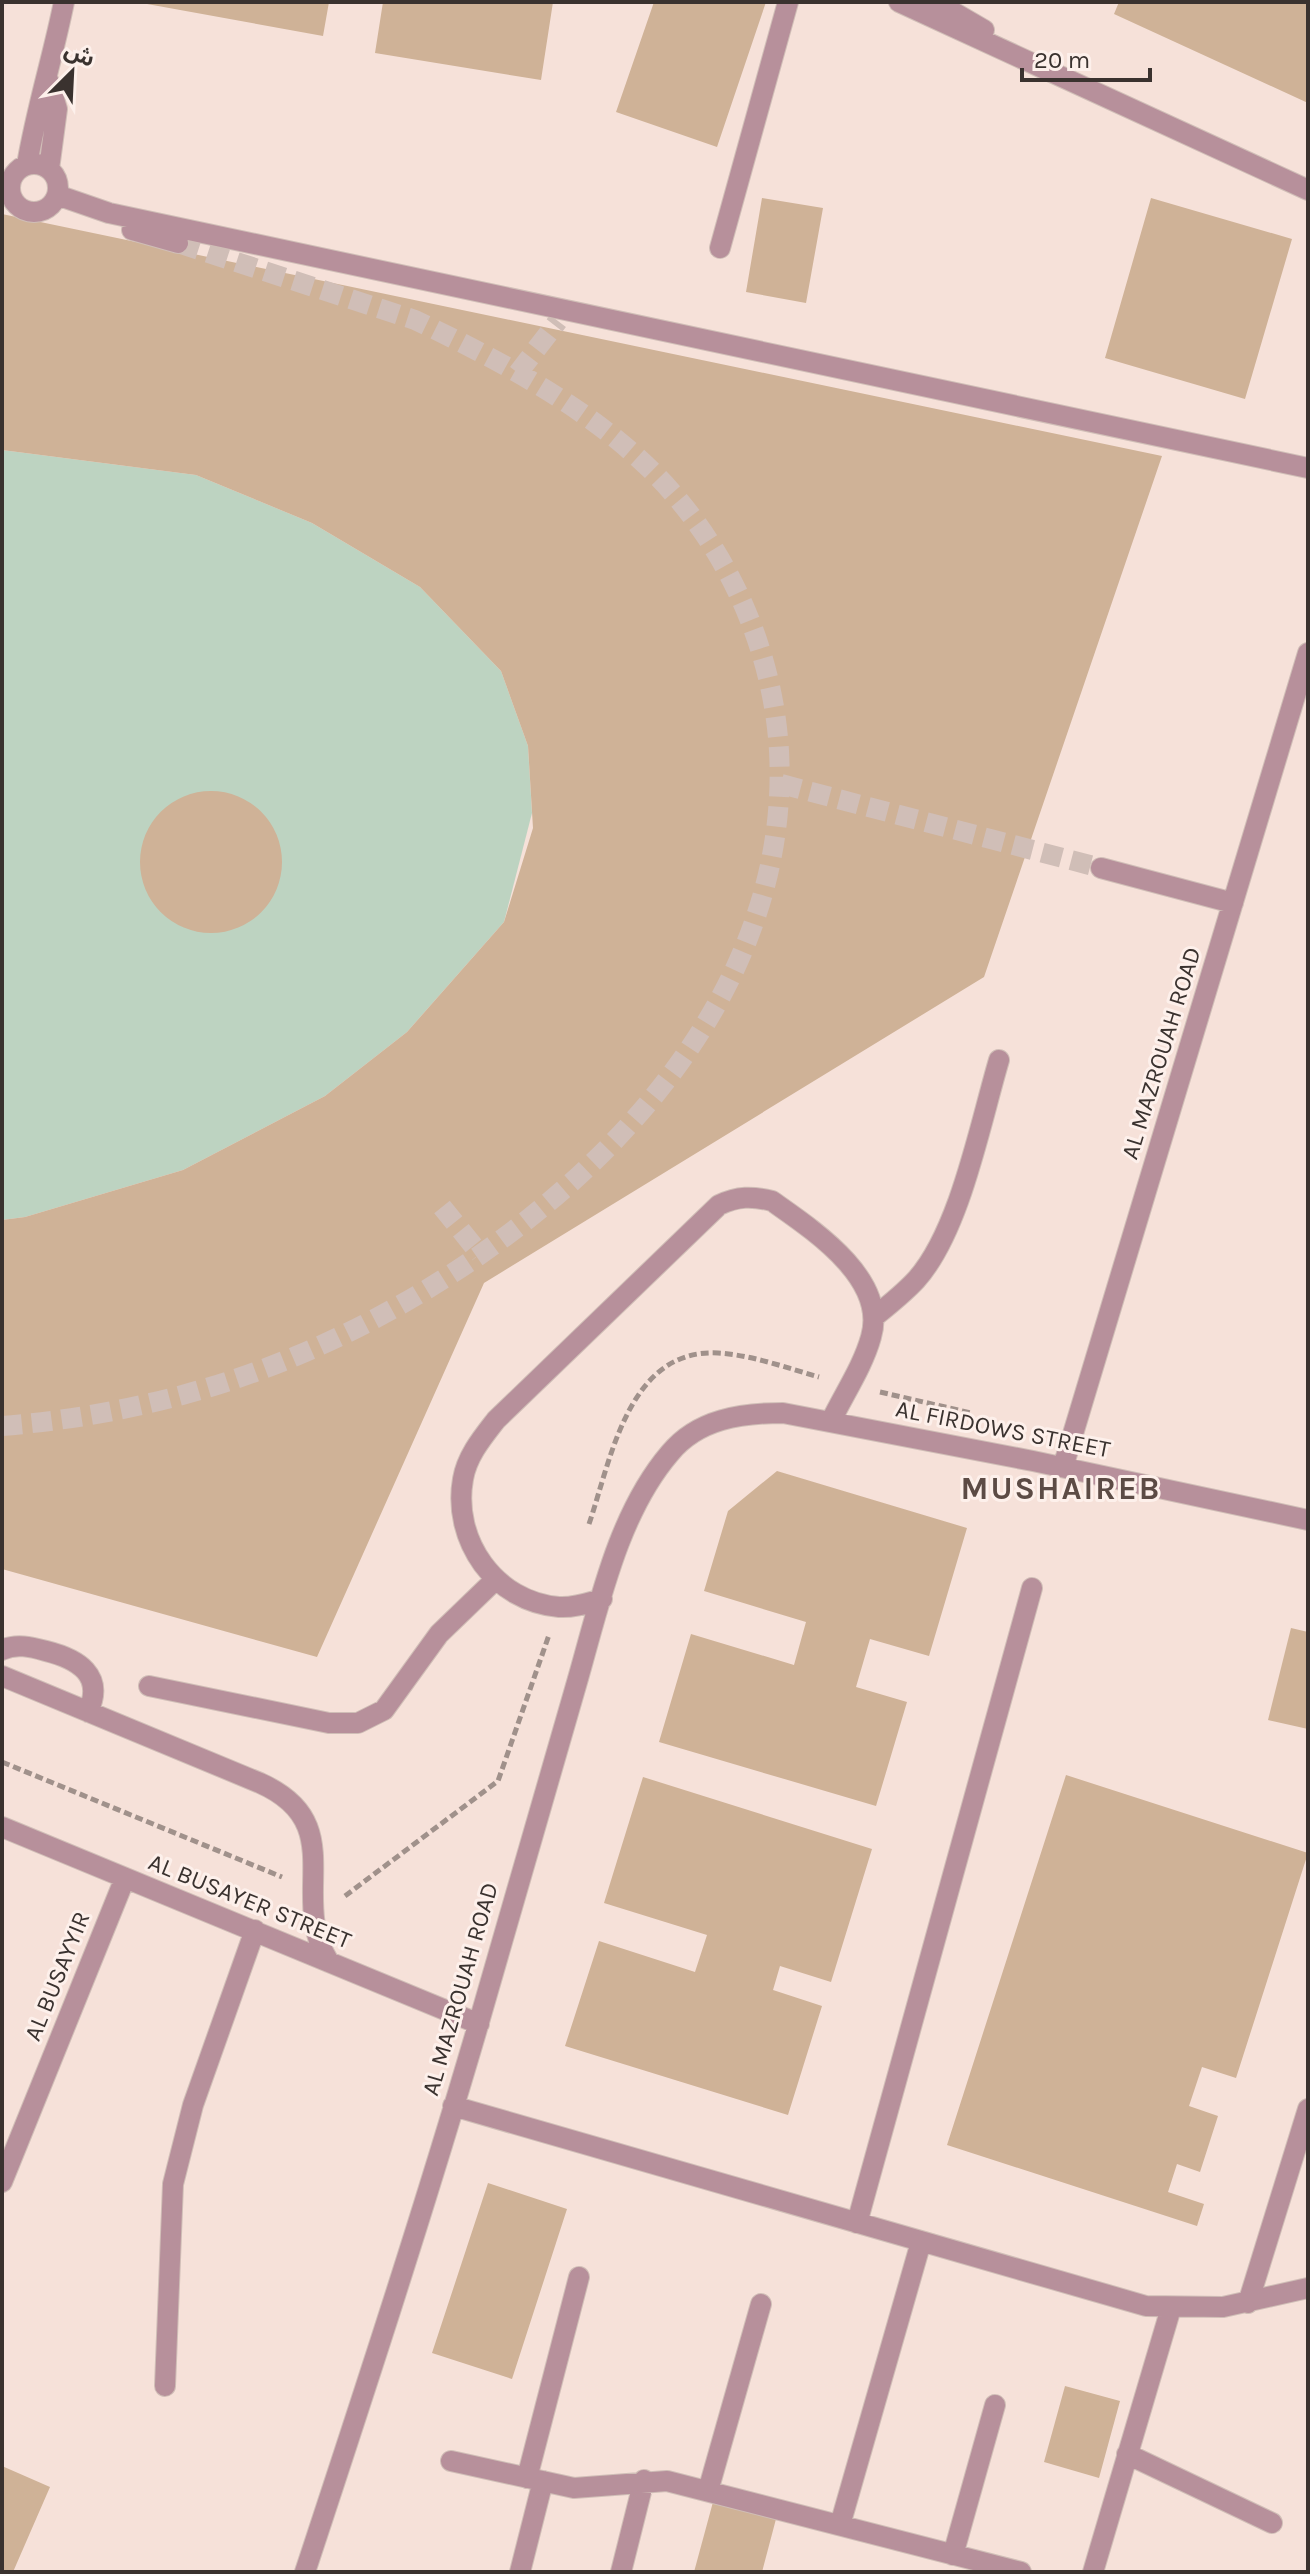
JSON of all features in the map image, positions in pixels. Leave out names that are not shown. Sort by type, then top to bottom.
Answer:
[{"type":"street","points":[[48,80],[57,109],[49,169],[57,180],[54,200],[43,210],[26,210],[6,193],[11,177],[27,165],[35,117],[48,80],[64,2]]},
{"type":"street","points":[[720,248],[788,2]]},
{"type":"street","points":[[899,2],[1308,190]]},
{"type":"street","points":[[936,2],[975,23],[1014,56]]},
{"type":"street","points":[[27,165],[49,169]]},
{"type":"street","points":[[54,200],[178,243]]},
{"type":"street","points":[[54,200],[563,315],[1308,468]]},
{"type":"street","name":"AL MAZROUAH ROAD","points":[[1063,1467],[1308,653]]},
{"type":"street","points":[[1101,868],[1233,903]]},
{"type":"street","points":[[874,1317],[918,1279],[934,1255],[957,1202],[999,1060]]},
{"type":"street","points":[[602,1599],[559,1607],[514,1593],[496,1579],[469,1543],[462,1521],[463,1477],[471,1455],[496,1420],[719,1205],[736,1198],[754,1196],[772,1201],[862,1279],[871,1297],[874,1317],[871,1337],[831,1421]]},
{"type":"street","name":"AL FIRDOWS STREET","points":[[689,1434],[722,1420],[758,1413],[831,1421],[1308,1520]]},
{"type":"street","name":"AL MAZROUAH ROAD","points":[[305,2572],[479,2024],[602,1599],[633,1511],[670,1453],[689,1434]]},
{"type":"street","points":[[149,1686],[329,1723],[358,1723],[384,1710],[439,1634],[496,1579]]},
{"type":"street","points":[[857,2223],[1032,1588]]},
{"type":"street","points":[[2,1650],[29,1647],[73,1659],[84,1666],[94,1688],[88,1712]]},
{"type":"street","points":[[2,1676],[276,1790],[291,1801],[311,1830],[315,1848],[313,1917],[318,1944],[329,1962]]},
{"type":"street","name":"AL BUSAYER STREET","points":[[2,1827],[479,2024]]},
{"type":"street","name":"AL BUSAYYIR","points":[[2,2182],[125,1878]]},
{"type":"street","points":[[165,2386],[173,2184],[193,2105],[255,1930]]},
{"type":"street","points":[[453,2106],[1121,2300],[1171,2308],[1248,2303],[1308,2288]]},
{"type":"street","points":[[1248,2303],[1308,2109]]},
{"type":"street","points":[[840,2525],[921,2242]]},
{"type":"street","points":[[520,2572],[535,2480],[579,2277]]},
{"type":"street","points":[[708,2491],[761,2304]]},
{"type":"street","points":[[1093,2572],[1171,2308]]},
{"type":"street","points":[[953,2555],[995,2405]]},
{"type":"street","points":[[1127,2454],[1272,2523]]},
{"type":"street","points":[[451,2461],[574,2488],[644,2480],[667,2481],[1021,2572]]},
{"type":"street","points":[[621,2572],[644,2480]]},
{"type":"green space","points":[[2,450],[196,475],[312,523],[420,587],[501,671],[528,746],[532,813],[504,922],[407,1032],[325,1096],[183,1170],[25,1217],[2,1220]]},
{"type":"building","points":[[136,2],[329,2],[323,36]]},
{"type":"building","points":[[383,2],[553,2],[541,80],[375,53]]},
{"type":"building","points":[[654,2],[766,2],[717,147],[616,112]]},
{"type":"building","points":[[1119,2],[1308,2],[1308,103],[1114,14]]},
{"type":"building","points":[[762,198],[823,208],[806,303],[746,292]]},
{"type":"building","points":[[1151,198],[1292,239],[1245,399],[1105,358]]},
{"type":"building","points":[[2,214],[1162,456],[984,977],[484,1283],[317,1657],[2,1569],[2,1220],[25,1217],[183,1170],[325,1096],[407,1032],[504,922],[533,828],[528,746],[501,671],[420,587],[312,523],[196,475],[2,450]]},
{"type":"building","points":[[211,791],[238,797],[261,812],[276,835],[282,862],[276,889],[261,912],[238,927],[211,933],[184,927],[161,912],[146,889],[140,862],[146,835],[161,812],[184,797]]},
{"type":"building","points":[[777,1471],[967,1528],[929,1656],[870,1639],[856,1687],[907,1702],[876,1806],[659,1742],[691,1634],[794,1665],[806,1622],[704,1591],[728,1511]]},
{"type":"building","points":[[1291,1628],[1308,1632],[1308,1729],[1268,1720]]},
{"type":"building","points":[[1066,1775],[1308,1853],[1236,2078],[1202,2067],[1189,2106],[1218,2116],[1200,2172],[1177,2164],[1168,2192],[1204,2204],[1197,2226],[947,2145]]},
{"type":"building","points":[[643,1777],[872,1849],[831,1982],[780,1966],[773,1990],[822,2006],[788,2115],[565,2046],[599,1941],[695,1972],[707,1935],[604,1903]]},
{"type":"building","points":[[488,2183],[567,2209],[512,2379],[432,2353]]},
{"type":"building","points":[[1065,2386],[1120,2401],[1099,2478],[1044,2462]]},
{"type":"building","points":[[2,2466],[50,2487],[13,2572],[2,2572]]},
{"type":"building","points":[[713,2502],[776,2519],[762,2572],[694,2572]]},
{"type":"tunnel","points":[[2,1426],[115,1411],[189,1393],[261,1370],[385,1313],[474,1259],[557,1195],[632,1122],[695,1040],[743,950],[772,854],[779,751],[775,712],[756,637],[724,566],[680,502],[654,473],[572,406],[415,320],[178,243]]},
{"type":"tunnel","points":[[518,373],[558,321]]},
{"type":"tunnel","points":[[781,784],[1101,868]]},
{"type":"tunnel","points":[[442,1207],[480,1254]]},
{"type":"district","name":"MUSHAIREB","points":[[1061,1488]]}]
